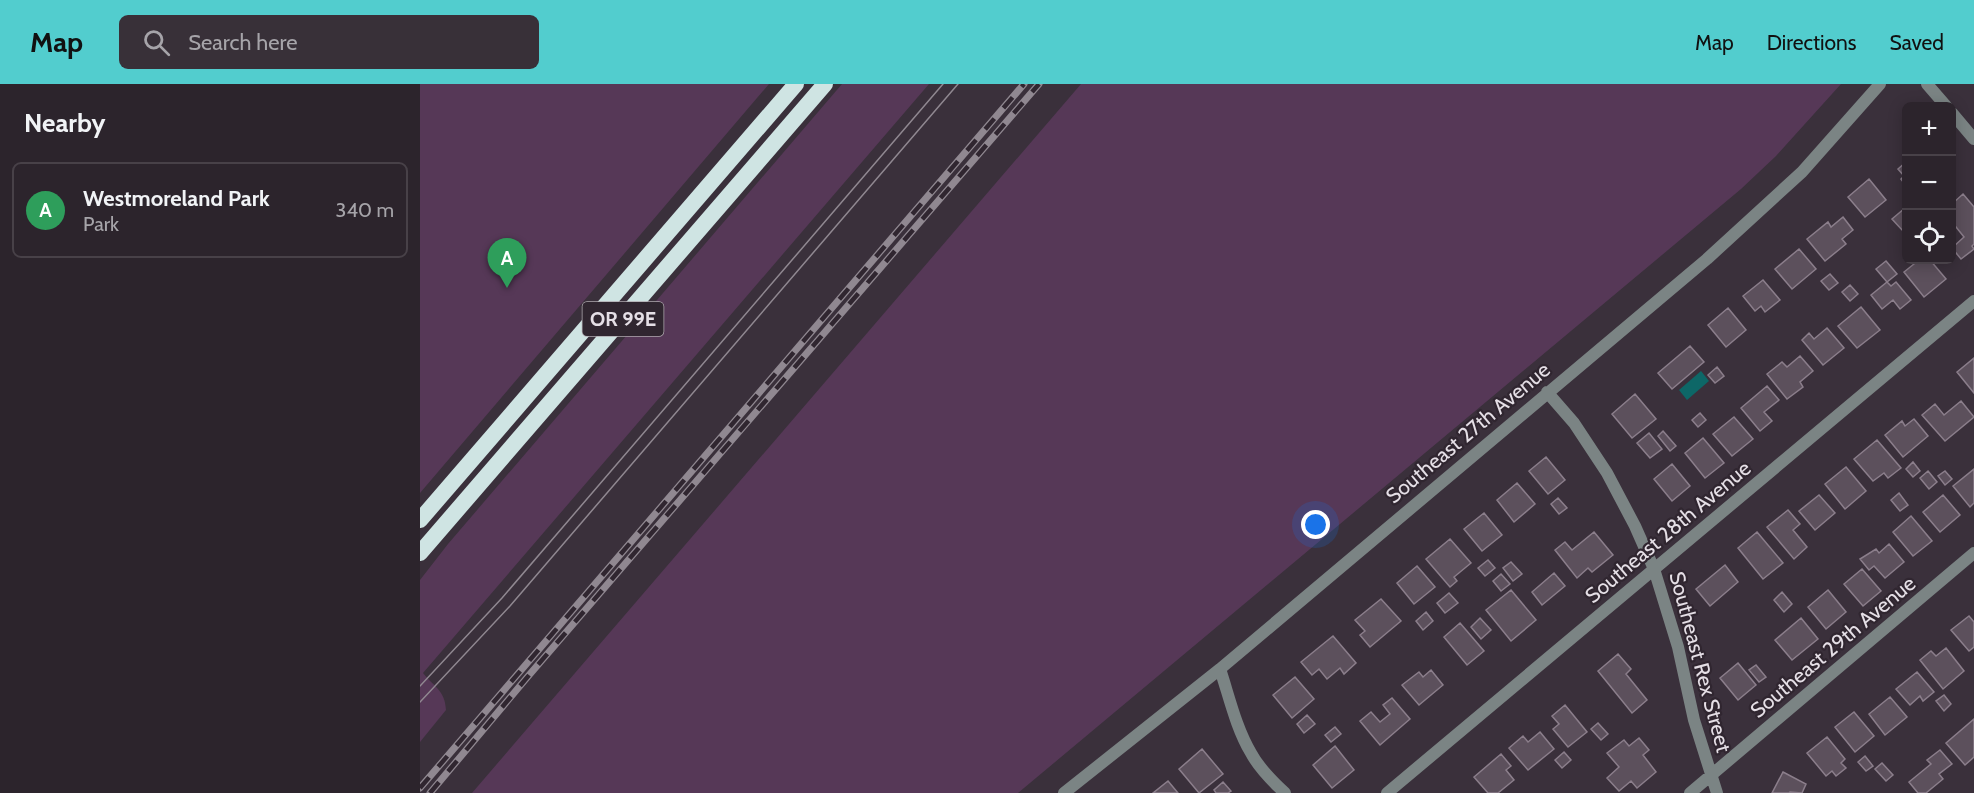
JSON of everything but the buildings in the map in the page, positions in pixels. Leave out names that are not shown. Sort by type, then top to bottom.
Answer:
[{"type":"highway","name":"OR 99E","points":[[420,520],[796,84]]},
{"type":"highway","name":"OR 99E","points":[[420,553],[825,84]]},
{"type":"street","name":"Southeast 27th Avenue","points":[[1064,793],[1220,669],[1707,259],[1802,172],[1880,84]]},
{"type":"street","points":[[1927,84],[1943,102]]},
{"type":"street","points":[[1956,118],[1974,139]]},
{"type":"street","name":"Southeast 28th Avenue","points":[[1387,793],[1974,301]]},
{"type":"street","name":"Southeast Rex Street","points":[[1547,392],[1574,423],[1607,473],[1635,526],[1654,569],[1667,607],[1694,720],[1717,793]]},
{"type":"street","name":"Southeast 29th Avenue","points":[[1690,793],[1974,553]]},
{"type":"street","points":[[1220,669],[1251,754],[1273,782],[1285,793]]},
{"type":"shaded area","points":[[420,84],[769,84],[420,493]]},
{"type":"shaded area","points":[[842,84],[929,84],[423,673],[441,693],[446,710],[420,742],[420,580],[448,544]]},
{"type":"shaded area","points":[[1081,84],[1841,84],[1776,156],[1741,189],[1018,793],[472,793]]},
{"type":"shaded area","points":[[1701,371],[1709,381],[1687,400],[1679,390]]},
{"type":"tram line","points":[[420,686],[502,598],[943,84]]},
{"type":"tram line","points":[[420,702],[510,606],[958,84]]},
{"type":"railway","points":[[420,788],[1024,84]]},
{"type":"railway","points":[[430,793],[1039,84]]},
{"type":"place","name":"Westmoreland Park","points":[[507,288]]}]
